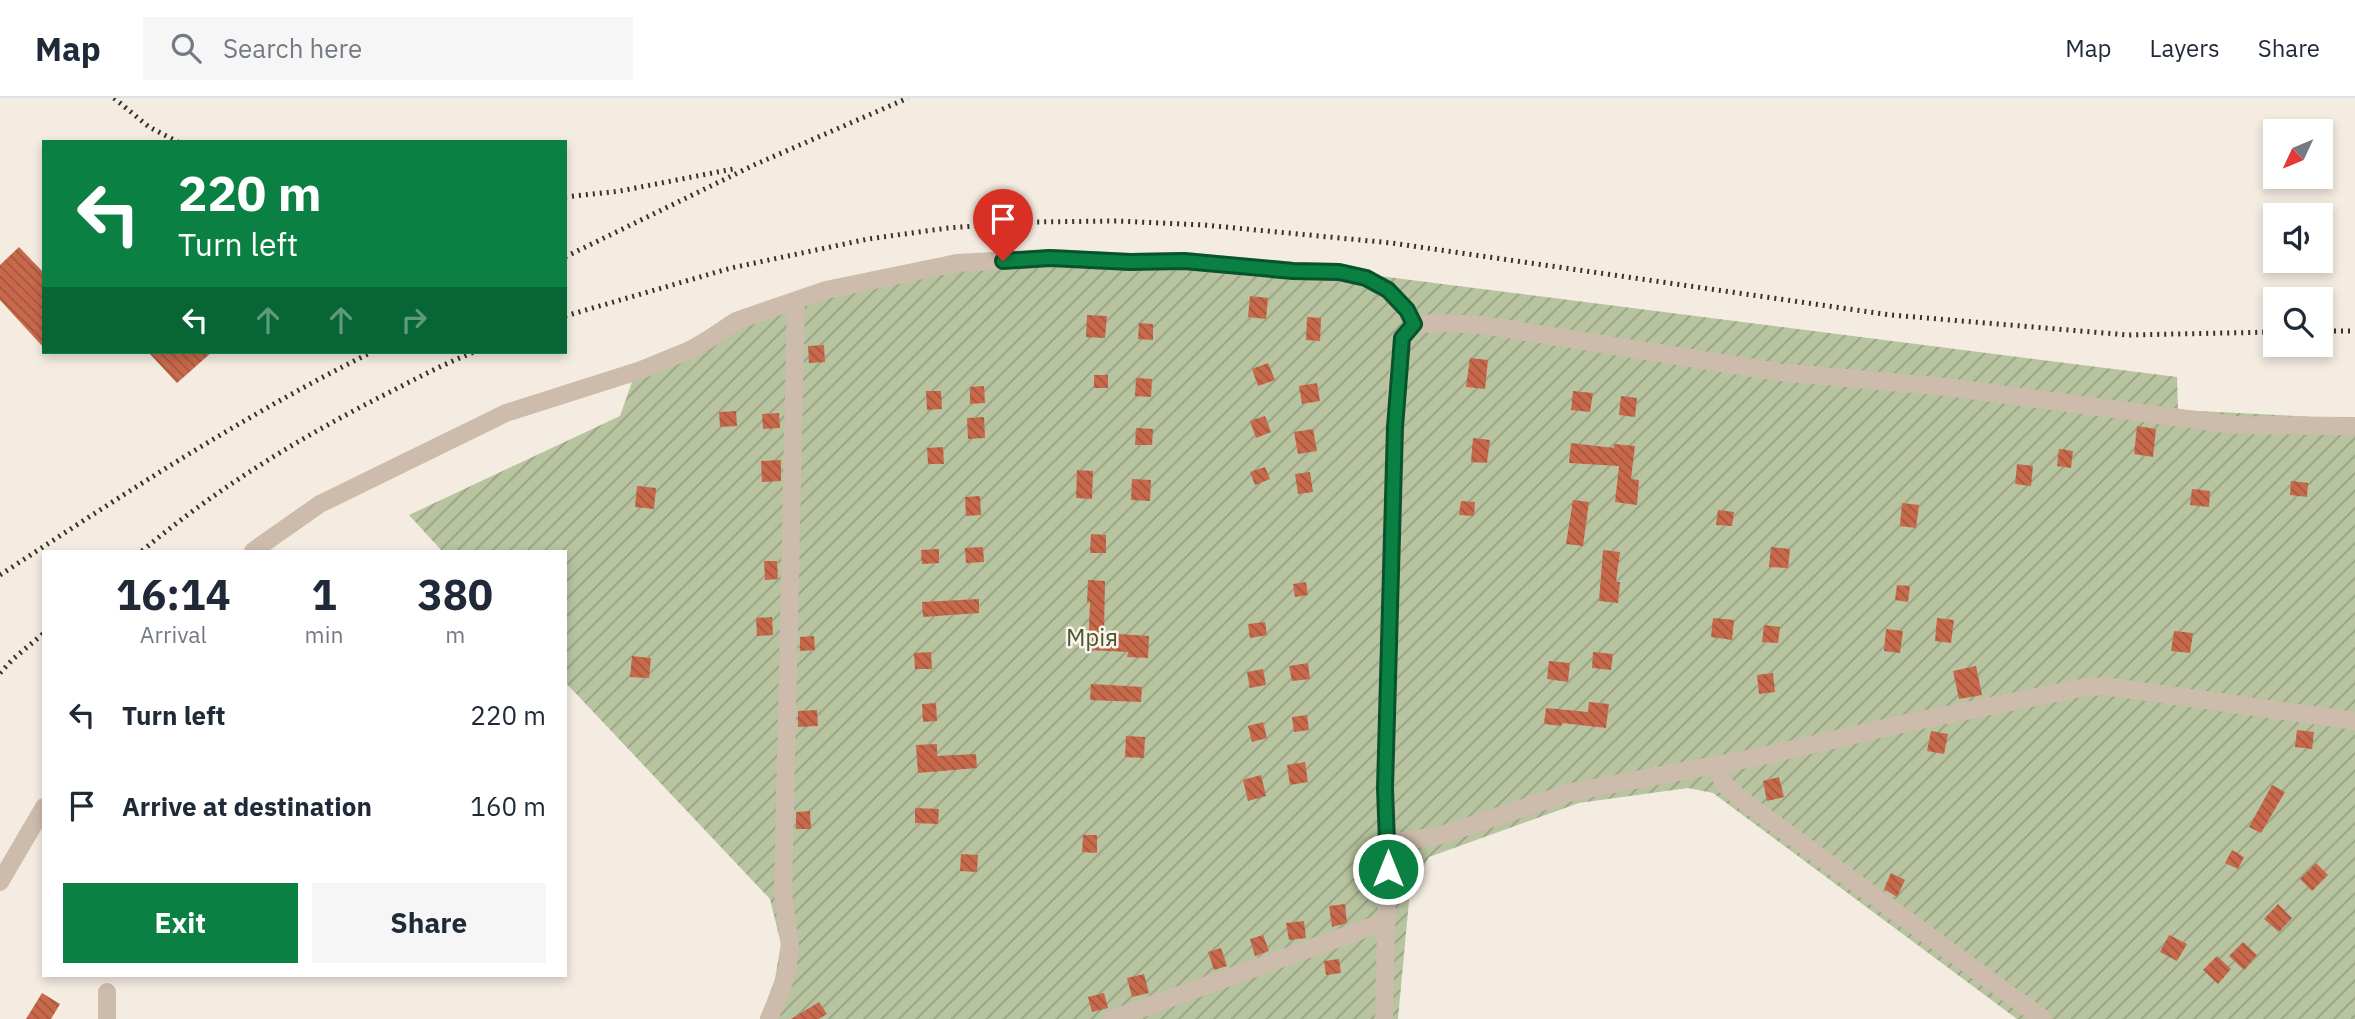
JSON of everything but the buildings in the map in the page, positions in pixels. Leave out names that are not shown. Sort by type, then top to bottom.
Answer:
[{"type":"street","points":[[254,550],[320,504],[506,413],[641,370],[696,347],[736,321],[826,290],[957,263],[1050,258],[1130,262],[1184,261],[1293,271],[1339,272],[1366,278],[1388,290],[1407,310],[1414,324]]},
{"type":"street","points":[[769,1019],[783,985],[790,946],[783,894],[796,302]]},
{"type":"street","points":[[1384,1019],[1388,843],[1385,788],[1396,403],[1402,338],[1414,324],[1483,326],[1778,372],[1947,387],[2233,425],[2355,426]]},
{"type":"street","points":[[1388,843],[1438,836],[1572,792],[1714,766],[1906,723],[2081,688],[2104,686],[2355,721]]},
{"type":"street","points":[[1714,766],[1726,786],[1745,802],[2043,1019]]},
{"type":"street","points":[[0,882],[42,810]]},
{"type":"street","points":[[1112,1019],[1387,921]]},
{"type":"street","points":[[107,992],[107,1019]]},
{"type":"green space","name":"Мрія","points":[[958,257],[1371,275],[2177,377],[2178,410],[2355,419],[2355,1019],[2017,1019],[1713,793],[1688,788],[1579,803],[1429,857],[1410,890],[1398,1019],[760,1019],[775,979],[781,944],[770,899],[567,684],[567,550],[441,550],[409,515],[620,416],[638,365],[681,345],[732,315]]},
{"type":"railway","points":[[114,98],[149,127],[174,140]]},
{"type":"railway","points":[[567,256],[754,165],[908,98]]},
{"type":"railway","points":[[567,197],[620,191],[733,169]]},
{"type":"railway","points":[[567,315],[731,268],[868,239],[948,228],[1030,222],[1117,221],[1204,225],[1392,243],[1891,315],[2128,335],[2263,332]]},
{"type":"railway","points":[[2333,331],[2355,331]]},
{"type":"railway","points":[[0,575],[229,430],[368,354]]},
{"type":"railway","points":[[143,550],[201,505],[294,444],[359,408],[469,354]]},
{"type":"railway","points":[[0,673],[42,635]]},
{"type":"route","points":[[1003,261],[1050,258],[1130,262],[1184,261],[1293,271],[1339,272],[1366,278],[1388,290],[1407,310],[1414,324],[1402,338],[1395,427],[1385,788],[1388,869]]}]
